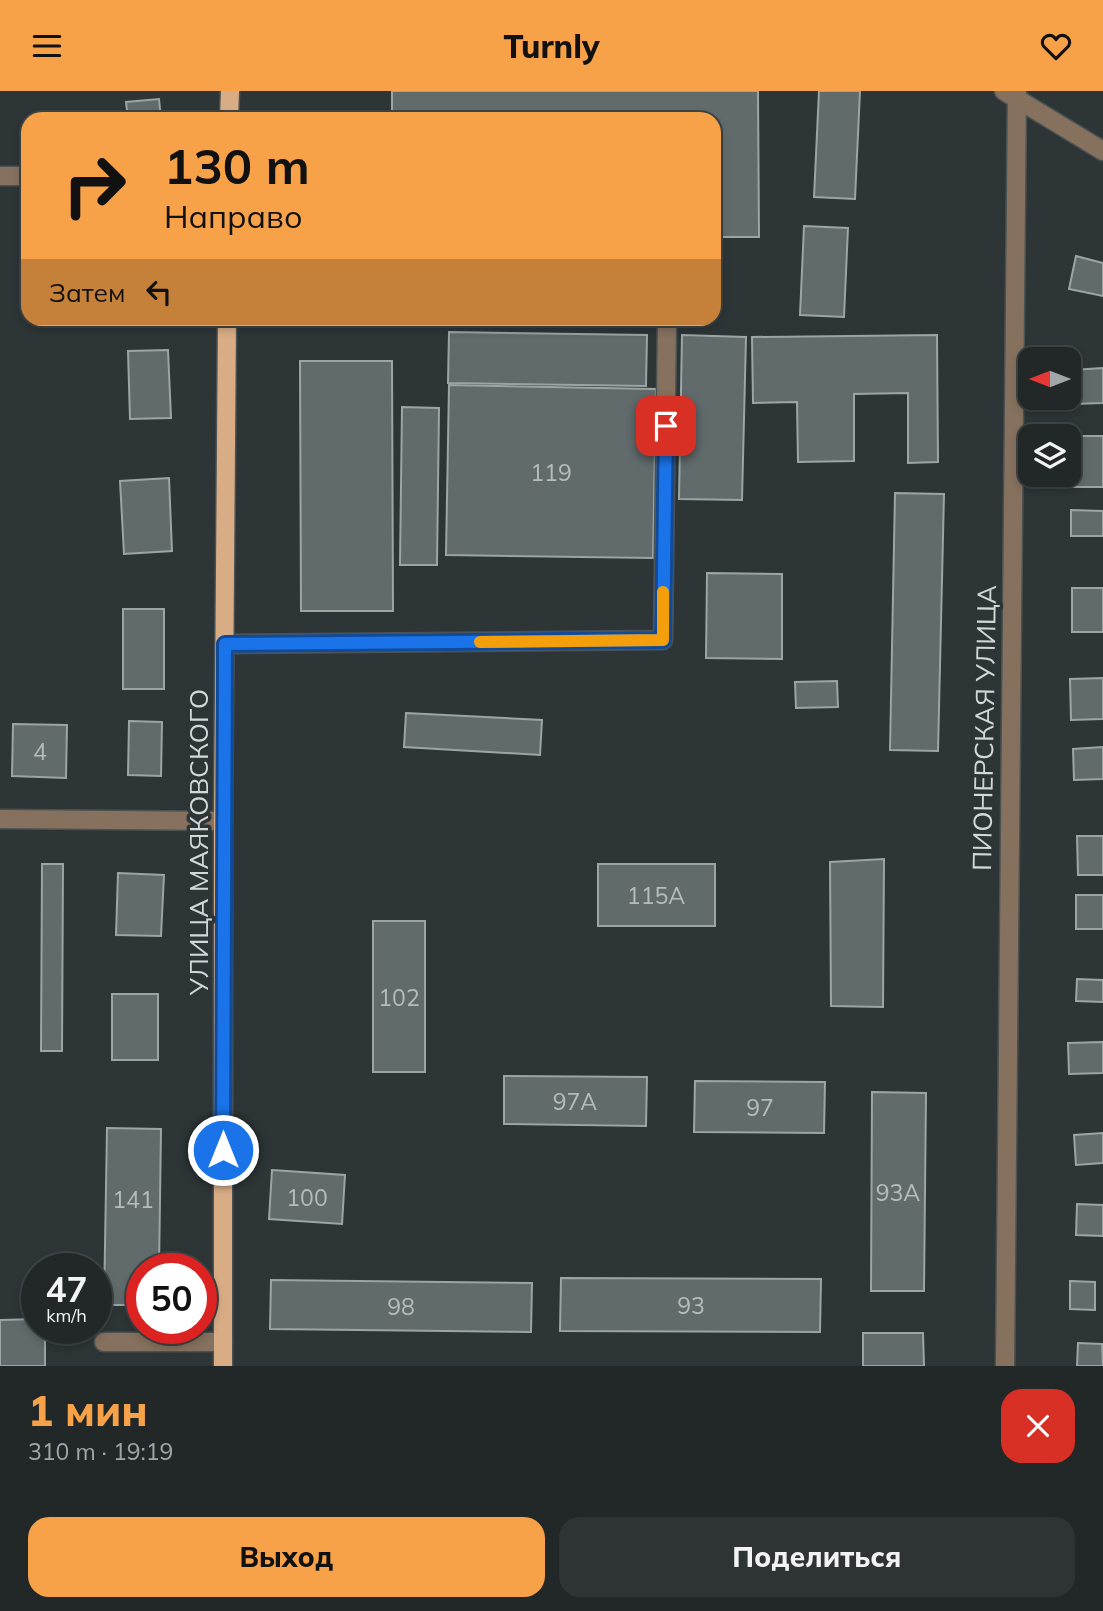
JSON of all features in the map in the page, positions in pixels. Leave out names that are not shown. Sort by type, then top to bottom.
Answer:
[{"type":"main road","points":[[229,112],[230,91]]},
{"type":"main road","name":"УЛИЦА МАЯКОВСКОГО","points":[[223,1366],[227,326]]},
{"type":"street","points":[[1012,94],[1103,151]]},
{"type":"street","name":"ПИОНЕРСКАЯ УЛИЦА","points":[[1005,1366],[1012,94]]},
{"type":"street","points":[[0,176],[21,176]]},
{"type":"street","points":[[225,644],[663,640],[667,326]]},
{"type":"street","points":[[0,819],[223,821]]},
{"type":"street","points":[[112,1342],[223,1342]]},
{"type":"building","points":[[392,91],[758,91],[759,237],[721,237],[721,112],[392,112]]},
{"type":"building","points":[[819,91],[860,91],[855,199],[814,197]]},
{"type":"building","points":[[159,99],[160,112],[127,112],[126,102]]},
{"type":"building","points":[[804,226],[848,228],[844,317],[800,315]]},
{"type":"building","points":[[1076,256],[1103,263],[1103,296],[1069,289]]},
{"type":"building","points":[[449,332],[647,335],[646,386],[448,383]]},
{"type":"building","points":[[682,335],[746,337],[742,500],[679,499]]},
{"type":"building","points":[[937,335],[938,462],[908,463],[908,393],[854,394],[854,461],[798,462],[797,402],[753,403],[752,337]]},
{"type":"building","points":[[168,350],[171,418],[130,419],[128,351]]},
{"type":"building","points":[[300,361],[392,361],[393,611],[301,611]]},
{"type":"building","points":[[1103,368],[1103,403],[1082,404],[1082,369]]},
{"type":"building","points":[[449,385],[656,389],[653,558],[446,555]]},
{"type":"building","points":[[402,407],[439,408],[437,565],[400,565]]},
{"type":"building","points":[[1081,436],[1103,436],[1103,487],[1081,487]]},
{"type":"building","points":[[169,478],[172,551],[124,554],[120,481]]},
{"type":"building","points":[[895,493],[944,494],[938,751],[890,750]]},
{"type":"building","points":[[1071,510],[1103,511],[1103,536],[1071,536]]},
{"type":"building","points":[[707,573],[782,574],[782,659],[706,658]]},
{"type":"building","points":[[1072,588],[1103,588],[1103,632],[1072,632]]},
{"type":"building","points":[[123,609],[164,609],[164,689],[123,689]]},
{"type":"building","points":[[1103,678],[1103,719],[1071,720],[1070,679]]},
{"type":"building","points":[[837,681],[838,707],[796,708],[795,682]]},
{"type":"building","points":[[406,713],[542,720],[540,755],[404,747]]},
{"type":"building","points":[[129,721],[162,722],[161,776],[128,775]]},
{"type":"building","points":[[13,724],[67,725],[66,778],[12,776]]},
{"type":"building","points":[[1103,747],[1103,779],[1074,780],[1073,749]]},
{"type":"building","points":[[1077,836],[1103,836],[1103,875],[1078,875]]},
{"type":"building","points":[[884,859],[883,1007],[831,1006],[830,862]]},
{"type":"building","points":[[42,864],[63,864],[62,1051],[41,1051]]},
{"type":"building","points":[[598,864],[715,864],[715,926],[598,926]]},
{"type":"building","points":[[118,873],[164,875],[161,936],[116,935]]},
{"type":"building","points":[[1076,895],[1103,895],[1103,929],[1076,929]]},
{"type":"building","points":[[373,921],[425,921],[425,1072],[373,1072]]},
{"type":"building","points":[[1077,979],[1103,980],[1103,1002],[1076,1001]]},
{"type":"building","points":[[112,994],[158,994],[158,1060],[112,1060]]},
{"type":"building","points":[[1103,1042],[1103,1073],[1069,1074],[1068,1043]]},
{"type":"building","points":[[504,1076],[647,1077],[646,1126],[504,1124]]},
{"type":"building","points":[[695,1081],[825,1082],[824,1133],[694,1132]]},
{"type":"building","points":[[872,1092],[926,1093],[924,1291],[871,1291]]},
{"type":"building","points":[[107,1128],[161,1129],[159,1253],[126,1253],[126,1305],[112,1305],[112,1253],[105,1253]]},
{"type":"building","points":[[1103,1133],[1103,1163],[1076,1165],[1074,1135]]},
{"type":"building","points":[[272,1170],[345,1175],[342,1224],[269,1219]]},
{"type":"building","points":[[1077,1204],[1103,1205],[1103,1236],[1076,1235]]},
{"type":"building","points":[[561,1278],[821,1279],[820,1332],[560,1331]]},
{"type":"building","points":[[271,1280],[532,1283],[531,1332],[270,1329]]},
{"type":"building","points":[[1070,1281],[1095,1282],[1095,1310],[1070,1309]]},
{"type":"building","points":[[21,1319],[21,1344],[45,1344],[45,1366],[0,1366],[0,1320]]},
{"type":"building","points":[[863,1333],[923,1333],[924,1366],[863,1366]]},
{"type":"building","points":[[1078,1343],[1102,1344],[1103,1366],[1077,1366]]},
{"type":"slow traffic","points":[[480,642],[663,640],[663,592]]},
{"type":"route","points":[[223,1150],[225,644],[663,640],[666,426]]}]
